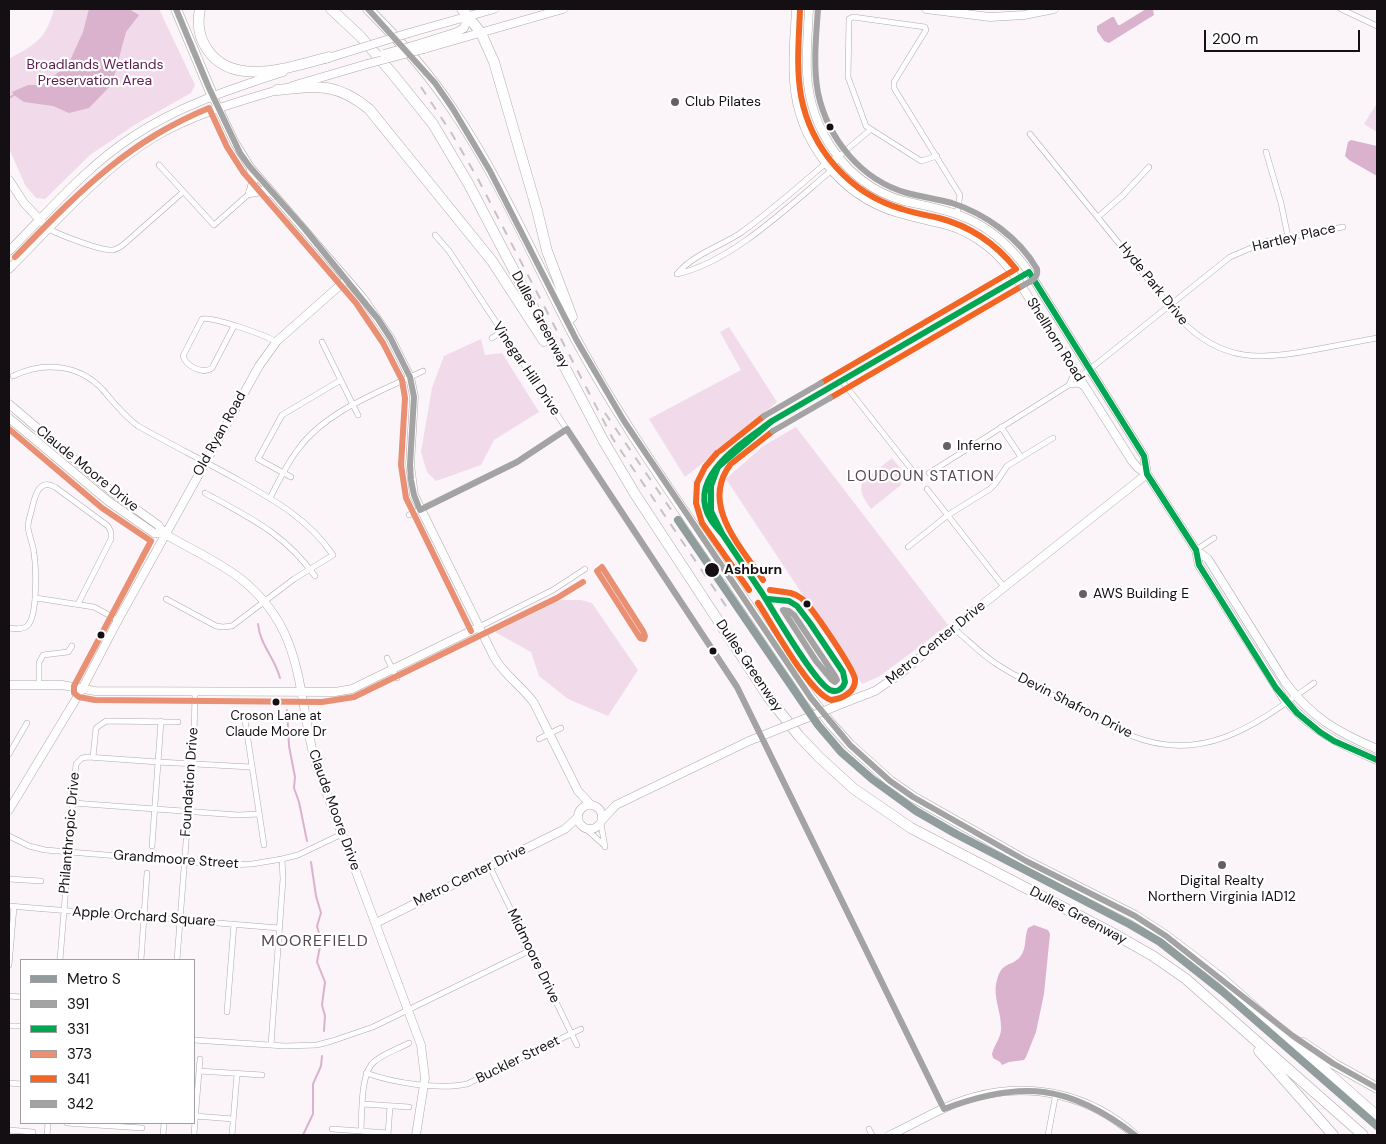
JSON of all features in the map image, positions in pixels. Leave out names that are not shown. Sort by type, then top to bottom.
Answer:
[{"type":"highway","points":[[176,9],[213,97]]},
{"type":"highway","points":[[200,9],[199,25],[203,42],[216,59],[231,68],[241,71],[266,71],[330,57]]},
{"type":"highway","points":[[323,9],[360,36]]},
{"type":"highway","name":"Dulles Greenway","points":[[331,9],[360,36],[419,105],[452,154],[585,408],[635,494],[769,698],[799,736],[854,789],[911,828],[1153,956],[1203,993],[1363,1135]]},
{"type":"highway","name":"Dulles Greenway","points":[[368,9],[414,58],[453,109],[490,171],[588,360],[624,421],[807,693],[850,745],[890,781],[913,797],[1026,861],[1134,916],[1166,936],[1220,978],[1377,1116]]},
{"type":"highway","points":[[465,13],[481,33],[494,62],[547,251],[588,360]]},
{"type":"highway","points":[[277,90],[308,87],[336,90],[347,93],[369,109],[492,261],[527,313],[585,408]]},
{"type":"highway","points":[[1220,978],[1293,1036],[1334,1064],[1377,1088]]},
{"type":"highway","points":[[1203,993],[1265,1058],[1333,1135]]},
{"type":"street","points":[[9,251],[94,167],[131,138],[178,111],[330,57],[410,33],[465,13],[494,9]]},
{"type":"street","points":[[9,269],[107,172],[139,148],[190,119],[365,62],[422,46],[481,33],[562,9]]},
{"type":"street","name":"Shellhorn Road","points":[[796,9],[793,64],[795,93],[807,132],[832,170],[848,186],[877,205],[951,226],[971,236],[999,256],[1018,279],[1132,462],[1147,474]]},
{"type":"street","name":"Shellhorn Road","points":[[809,9],[808,83],[821,127],[838,157],[862,180],[882,192],[904,201],[957,214],[982,226],[1013,252],[1029,272],[1144,456],[1147,474],[1196,550],[1208,559],[1285,682],[1296,696],[1326,723],[1351,738],[1377,749]]},
{"type":"street","points":[[926,9],[990,17],[1024,15],[1054,9]]},
{"type":"street","points":[[1342,9],[1377,26]]},
{"type":"street","points":[[422,46],[464,28],[465,13]]},
{"type":"street","points":[[936,156],[921,161],[866,126],[848,77],[849,19],[853,17],[925,27],[926,30],[894,85],[960,195],[957,214]]},
{"type":"street","points":[[213,97],[235,144],[250,167],[386,330],[410,377],[414,397],[410,466],[414,495],[420,510],[498,665],[526,692],[550,734],[578,791],[602,812],[605,846],[580,825],[578,791]]},
{"type":"street","points":[[838,157],[832,170],[766,224],[740,243],[700,267],[678,274],[685,266],[752,224],[826,162],[838,157],[870,130]]},
{"type":"street","name":"Hyde Park Drive","points":[[1030,134],[1169,305],[1186,325],[1200,337],[1221,349],[1244,356],[1270,358],[1377,338]]},
{"type":"street","points":[[1266,152],[1281,203],[1288,237]]},
{"type":"street","points":[[159,165],[214,225],[250,193],[254,179],[250,167]]},
{"type":"street","points":[[1098,217],[1124,195],[1149,167]]},
{"type":"street","points":[[9,180],[24,203],[49,229],[76,240],[114,250],[123,245],[183,192]]},
{"type":"street","points":[[250,193],[259,191],[272,193]]},
{"type":"street","name":"Hartley Place","points":[[1079,378],[1230,257],[1252,246],[1342,227]]},
{"type":"street","name":"Vinegar Hill Drive","points":[[435,235],[449,251],[737,687],[944,1109]]},
{"type":"street","points":[[718,467],[726,457],[768,424],[1029,272]]},
{"type":"street","name":"Old Ryan Road","points":[[9,810],[82,689],[249,380],[276,342],[346,280]]},
{"type":"street","points":[[234,326],[212,368],[208,371],[202,371],[184,360],[183,356],[202,319],[207,318],[234,326],[267,337],[276,342]]},
{"type":"street","points":[[492,338],[501,332]]},
{"type":"street","points":[[322,342],[358,415]]},
{"type":"street","points":[[14,376],[43,366],[76,372],[93,381],[124,415],[138,426],[270,498],[306,523],[333,555],[309,568],[264,600],[237,624],[224,627],[207,622],[166,599]]},
{"type":"street","points":[[1069,385],[1073,376],[1072,367]]},
{"type":"street","points":[[270,498],[299,446],[311,434],[353,405],[423,371]]},
{"type":"street","points":[[291,477],[258,459],[282,415],[341,380]]},
{"type":"street","points":[[842,381],[912,470]]},
{"type":"street","points":[[929,473],[1069,385],[1078,384],[1085,388]]},
{"type":"street","name":"Claude Moore Drive","points":[[9,404],[124,502],[158,524],[165,534],[239,578],[264,600],[277,618],[290,644],[298,671],[308,737],[316,765],[409,1009],[422,1049],[425,1068],[424,1084],[416,1135]]},
{"type":"street","name":"Claude Moore Drive","points":[[9,418],[108,501],[154,533],[165,534]]},
{"type":"street","points":[[1001,427],[1021,457]]},
{"type":"street","points":[[409,515],[517,462],[567,430]]},
{"type":"street","points":[[908,547],[948,516],[990,489],[1007,466],[1053,438]]},
{"type":"street","name":"Metro Center Drive","points":[[376,923],[565,829],[583,807],[616,805],[748,741],[849,701],[886,684],[1004,587],[1147,474]]},
{"type":"street","points":[[9,628],[19,629],[30,623],[36,598],[34,554],[28,523],[36,493],[42,486],[51,484],[108,526],[111,532],[111,539],[78,604]]},
{"type":"street","points":[[927,489],[1004,587]]},
{"type":"street","points":[[205,493],[264,526],[293,550],[315,576]]},
{"type":"street","points":[[1196,550],[1214,538]]},
{"type":"street","name":"Shellhorn Road","points":[[1196,550],[1199,565],[1276,688],[1287,702],[1320,732],[1346,747],[1377,760]]},
{"type":"street","points":[[9,686],[62,685],[95,691],[301,693],[330,693],[352,689],[553,590],[585,569]]},
{"type":"street","points":[[36,598],[94,607],[118,620]]},
{"type":"street","name":"Devin Shafron Drive","points":[[954,629],[996,664],[1122,732],[1144,741],[1182,746],[1210,742],[1237,734],[1314,683]]},
{"type":"street","points":[[39,685],[39,663],[43,655],[68,652],[72,646]]},
{"type":"street","points":[[387,658],[397,678]]},
{"type":"street","name":"Foundation Drive","points":[[176,959],[192,764],[195,692]]},
{"type":"street","points":[[93,757],[96,728],[103,722],[109,720],[178,722]]},
{"type":"street","points":[[245,720],[264,845]]},
{"type":"street","points":[[152,846],[161,722]]},
{"type":"street","points":[[9,754],[11,747],[27,723]]},
{"type":"street","points":[[539,739],[561,728]]},
{"type":"street","name":"Philanthropic Drive","points":[[60,959],[76,764],[82,758],[93,757],[251,767]]},
{"type":"street","points":[[73,803],[238,815],[259,814]]},
{"type":"street","name":"Metro Center Drive","points":[[565,829],[595,829],[616,805]]},
{"type":"street","name":"Grandmoore Street","points":[[9,836],[36,848],[68,852],[247,864],[282,860],[298,855],[342,834]]},
{"type":"street","points":[[271,1045],[283,879],[282,860]]},
{"type":"street","name":"Midmoore Drive","points":[[490,867],[577,1045]]},
{"type":"street","points":[[141,959],[148,873]]},
{"type":"street","points":[[9,879],[41,881]]},
{"type":"street","points":[[9,965],[11,906]]},
{"type":"street","name":"Apple Orchard Square","points":[[11,906],[280,928]]},
{"type":"street","points":[[227,1012],[234,924]]},
{"type":"street","points":[[195,1040],[271,1045],[317,1045],[332,1041],[373,1026],[530,950]]},
{"type":"street","name":"Buckler Street","points":[[366,1073],[394,1081],[424,1084],[456,1086],[472,1083],[581,1029]]},
{"type":"street","points":[[361,1131],[366,1073],[374,1061],[410,1043]]},
{"type":"street","points":[[200,1059],[195,1116],[233,1119]]},
{"type":"street","points":[[199,1071],[262,1075]]},
{"type":"street","points":[[232,1135],[237,1074]]},
{"type":"street","points":[[890,1135],[944,1109],[975,1097],[996,1092],[1034,1090],[1056,1093],[1077,1099],[1094,1107],[1135,1135]]},
{"type":"street","points":[[1048,1135],[1056,1093]]},
{"type":"street","points":[[363,1104],[409,1107]]},
{"type":"street","points":[[332,1129],[388,1134],[390,1106]]},
{"type":"street","points":[[106,1124],[142,1128]]},
{"type":"street","points":[[194,1134],[195,1124]]},
{"type":"street","points":[[1124,1126],[1126,1135]]},
{"type":"street","points":[[869,1129],[872,1135]]},
{"type":"street","points":[[9,1130],[33,1132]]},
{"type":"green space","name":"Broadlands Wetlands Preservation Area","points":[[54,9],[159,9],[195,85],[191,93],[136,124],[90,155],[45,199],[36,198],[25,185],[9,148],[9,59],[38,40],[47,28]]},
{"type":"green space","points":[[1377,103],[1377,132],[1364,124]]},
{"type":"green space","points":[[729,327],[777,402],[685,477],[649,419],[741,370],[720,332]]},
{"type":"green space","points":[[481,339],[485,355],[502,353],[539,412],[494,440],[481,465],[436,481],[427,472],[421,452],[432,388],[444,356]]},
{"type":"green space","points":[[796,427],[948,625],[880,676],[862,684],[726,479],[763,446]]},
{"type":"green space","points":[[892,458],[902,470],[901,485],[871,509],[861,489],[863,481]]},
{"type":"green space","points":[[561,600],[581,600],[592,603],[638,670],[608,716],[568,699],[539,676],[531,652],[495,632]]},
{"type":"shaded area","points":[[89,9],[129,9],[139,15],[126,32],[112,84],[89,108],[69,113],[53,106],[24,102],[14,95],[12,92],[28,85],[42,85],[68,65],[83,32]]},
{"type":"shaded area","points":[[1146,9],[1153,9],[1154,15],[1109,43],[1104,41],[1097,31],[1097,26],[1112,17],[1120,25]]},
{"type":"shaded area","points":[[1351,140],[1377,146],[1377,176],[1345,156],[1348,142]]},
{"type":"shaded area","points":[[1034,925],[1048,930],[1050,934],[1044,994],[1036,1032],[1024,1060],[1002,1065],[993,1058],[992,1054],[1001,1029],[996,998],[997,980],[1004,967],[1020,957],[1025,947],[1028,928]]},
{"type":"waterway","points":[[9,98],[14,95]]},
{"type":"waterway","points":[[258,624],[259,632],[280,678]]},
{"type":"waterway","points":[[287,710],[289,746],[295,777],[294,788],[299,802],[307,841]]},
{"type":"waterway","points":[[311,862],[316,896],[321,913],[317,926],[321,941],[317,962],[325,982],[322,1005],[325,1016],[324,1031]]},
{"type":"waterway","points":[[303,1135],[313,1114],[313,1084],[321,1066],[322,1056]]},
{"type":"railway","points":[[421,87],[452,134],[478,179],[613,439],[730,612]]},
{"type":"railway","points":[[605,413],[678,520]]},
{"type":"metro line","name":"S","points":[[678,520],[818,725],[841,752],[872,779],[916,811],[956,834],[1160,942],[1222,991],[1377,1126]]},
{"type":"transit line","name":"391","points":[[176,9],[209,88],[240,153],[378,319],[391,339],[410,377],[414,397],[410,465],[411,480],[420,510],[517,462],[567,429],[737,687],[944,1109],[997,1094],[1021,1091],[1044,1092],[1088,1105],[1135,1135]]},
{"type":"transit line","name":"391","points":[[368,9],[435,83],[453,109],[490,171],[577,341],[624,421],[811,698],[850,745],[890,781],[913,797],[1026,861],[1135,916],[1166,936],[1293,1036],[1334,1064],[1377,1088]]},
{"type":"transit line","name":"341","points":[[800,9],[798,63],[801,96],[814,134],[836,167],[850,181],[883,202],[950,221],[972,231],[991,244],[1016,269],[821,383]]},
{"type":"transit line","name":"342","points":[[818,9],[815,62],[816,83],[823,110],[838,141],[861,168],[890,187],[907,193],[952,203],[977,214],[1001,228],[1021,247],[1037,269],[1035,278],[1022,286]]},
{"type":"transit line","name":"373","points":[[15,257],[59,212],[127,154],[152,137],[209,108],[227,147],[243,172],[356,303],[383,343],[402,380],[405,398],[401,465],[406,498],[471,631]]},
{"type":"transit line","name":"331","points":[[772,421],[1029,272],[1144,456],[1147,474],[1196,550],[1199,565],[1276,688],[1297,713],[1320,732],[1334,741],[1377,760]]},
{"type":"transit line","name":"331","points":[[772,421],[1017,279]]},
{"type":"transit line","name":"341","points":[[830,398],[1022,286]]},
{"type":"transit line","name":"342","points":[[764,416],[821,383]]},
{"type":"transit line","name":"342","points":[[773,431],[830,398]]},
{"type":"transit line","name":"341","points":[[720,451],[764,416]]},
{"type":"transit line","name":"331","points":[[723,535],[711,520],[705,504],[705,489],[711,475],[733,450],[772,421]]},
{"type":"transit line","name":"331","points":[[723,535],[711,511],[711,486],[718,467],[772,421]]},
{"type":"transit line","name":"373","points":[[9,429],[102,508],[151,541],[74,686],[74,693],[79,697],[95,700],[322,702],[354,697],[557,598],[583,582]]},
{"type":"transit line","name":"341","points":[[732,463],[773,431]]},
{"type":"transit line","name":"341","points":[[717,453],[705,467],[697,483],[696,503],[702,523],[749,590]]},
{"type":"transit line","name":"341","points":[[730,465],[722,480],[719,495],[721,510],[735,540],[763,580]]},
{"type":"transit line","name":"331","points":[[723,535],[762,593]]},
{"type":"transit line","name":"331","points":[[723,535],[762,593]]},
{"type":"transit line","name":"373","points":[[602,567],[643,631],[644,639],[640,638],[597,571],[602,567]]},
{"type":"transit line","name":"341","points":[[758,603],[802,672],[822,695],[831,700],[840,698],[851,691],[855,684],[852,673],[822,623],[806,603],[798,596],[790,593],[770,590]]},
{"type":"transit line","name":"331","points":[[762,593],[765,598],[768,599],[789,601],[797,606],[843,672],[845,682],[841,688],[837,691],[830,690],[814,674],[775,615],[762,593]]},
{"type":"transit line","name":"342","points":[[783,610],[789,611],[794,615],[835,676],[837,680],[835,682],[816,661],[783,610]]},
{"type":"place","name":"Club Pilates","points":[[675,102]]},
{"type":"place","name":"Inferno","points":[[947,446]]},
{"type":"place","name":"Ashburn","points":[[712,570]]},
{"type":"place","name":"AWS Building E","points":[[1083,594]]},
{"type":"place","name":"Croson Lane at Claude Moore Dr","points":[[276,702]]},
{"type":"place","name":"Digital Realty Northern Virginia IAD12","points":[[1222,865]]},
{"type":"district","name":"LOUDOUN STATION","points":[[921,477]]},
{"type":"district","name":"MOOREFIELD","points":[[315,942]]}]
